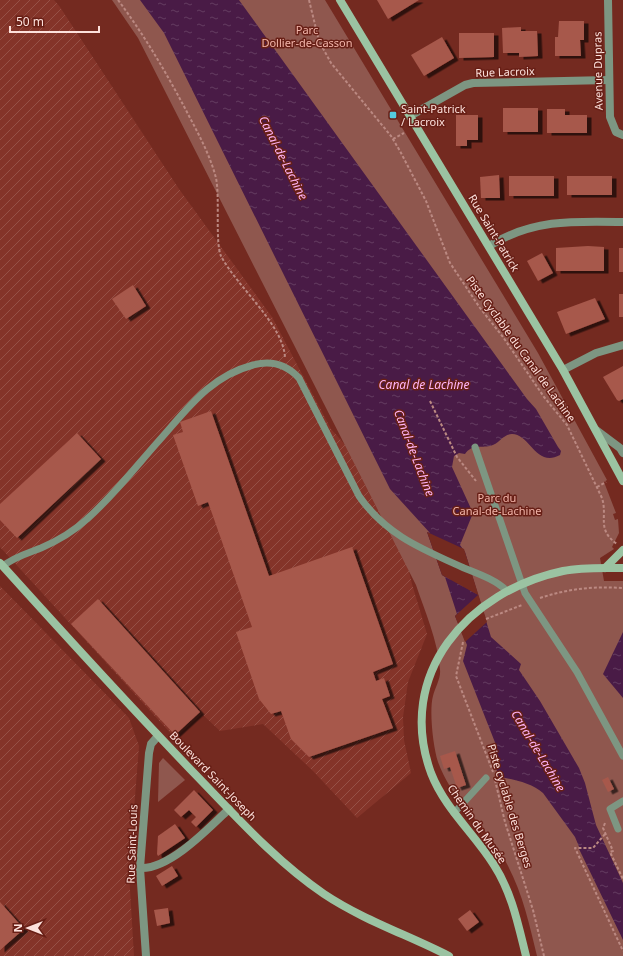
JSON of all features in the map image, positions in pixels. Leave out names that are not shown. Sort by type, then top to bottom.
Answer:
[{"type":"street","name":"Rue Saint-Patrick","points":[[340,0],[563,370],[623,481]]},
{"type":"street","name":"Avenue Dupras","points":[[608,0],[608,80],[610,117],[616,132],[623,135]]},
{"type":"street","name":"Rue Lacroix","points":[[410,116],[465,85],[473,83],[608,80]]},
{"type":"street","points":[[489,246],[505,237],[552,223],[567,221],[623,222]]},
{"type":"street","points":[[563,370],[596,353],[623,345]]},
{"type":"street","points":[[596,430],[620,448],[623,453]]},
{"type":"street","points":[[605,568],[620,547]]},
{"type":"street","name":"Boulevard Saint-Joseph","points":[[1,565],[158,736],[229,809],[279,857],[324,894],[449,956]]},
{"type":"street","name":"Chemin du Musée","points":[[526,956],[514,908],[501,878],[488,856],[454,813],[439,790],[429,765],[423,739],[422,712],[424,695],[432,670],[444,647],[459,627],[482,607],[507,591],[563,571],[623,568]]},
{"type":"street","name":"Rue Saint-Louis","points":[[146,956],[140,868],[149,753],[151,744],[158,736]]},
{"type":"street","points":[[140,868],[153,867],[186,848],[229,809]]},
{"type":"lane","points":[[1,565],[69,534],[86,520],[140,463],[183,411],[210,386],[224,376],[241,368],[259,364],[274,363],[286,366],[299,378],[359,496],[368,508],[402,537],[422,550],[499,584],[507,591]]},
{"type":"lane","points":[[475,447],[489,483],[522,585],[530,602],[577,672],[623,756]]},
{"type":"lane","points":[[454,813],[486,778]]},
{"type":"lane","points":[[618,829],[610,809],[623,802]]},
{"type":"path","points":[[118,0],[140,29],[169,79],[212,163],[217,185],[220,254],[230,271],[276,330],[285,350],[286,366]]},
{"type":"path","name":"Piste Cyclable du Canal de Lachine","points":[[309,0],[319,41],[331,63],[393,139],[426,201],[450,263],[480,308],[503,337],[544,397],[567,425],[604,503],[604,528],[608,536],[620,547]]},
{"type":"path","points":[[393,139],[404,133]]},
{"type":"path","points":[[430,401],[457,457],[476,481],[483,484],[489,483]]},
{"type":"path","points":[[597,487],[606,482]]},
{"type":"path","points":[[536,600],[553,594],[583,588],[623,588]]},
{"type":"path","points":[[486,619],[525,604]]},
{"type":"path","name":"Piste cyclable des Berges","points":[[464,639],[456,676],[494,775],[505,822],[533,910],[544,956]]},
{"type":"path","points":[[622,956],[623,952],[575,848],[593,848],[605,834],[613,851],[610,852],[623,879]]},
{"type":"shaded area","points":[[0,0],[54,0],[60,7],[179,189],[272,317],[331,429],[423,532],[406,559],[427,634],[408,682],[403,717],[404,740],[411,773],[357,818],[313,771],[263,724],[220,731],[202,714],[175,738],[0,547]]},
{"type":"shaded area","points":[[0,586],[129,718],[139,746],[129,873],[134,956],[0,956]]},
{"type":"green space","name":"Parc du Canal-de-Lachine","points":[[112,0],[325,0],[538,353],[607,480],[604,482],[616,513],[613,514],[615,520],[618,519],[619,533],[612,547],[614,549],[600,558],[604,581],[623,581],[623,956],[537,956],[518,887],[506,862],[490,838],[457,797],[443,775],[438,762],[433,738],[431,710],[433,696],[440,676],[439,659],[431,627],[416,585],[138,38]]},
{"type":"green space","points":[[163,758],[185,780],[158,802],[159,763]]},
{"type":"water","name":"Canal de Lachine","points":[[140,0],[239,0],[527,399],[536,409],[561,451],[560,455],[552,458],[545,457],[539,454],[518,435],[509,434],[493,445],[487,447],[477,447],[471,449],[465,454],[459,453],[454,456],[452,467],[473,513],[460,545],[465,552],[491,637],[521,664],[519,670],[540,701],[579,768],[585,783],[596,825],[623,883],[623,940],[579,849],[575,837],[543,793],[528,784],[499,777],[494,762],[496,759],[496,745],[463,661],[467,645],[455,616],[457,614],[445,577],[442,575],[427,532],[430,533],[390,489],[164,33]]},
{"type":"water","points":[[623,632],[623,698],[603,674]]},
{"type":"pier","points":[[427,532],[464,549],[487,622],[465,642],[455,616],[478,595],[442,575]]},
{"type":"building","points":[[377,0],[419,0],[388,19]]},
{"type":"building","points":[[559,21],[584,21],[584,40],[580,40],[581,56],[555,56],[555,37],[558,37]]},
{"type":"building","points":[[521,27],[521,31],[537,31],[538,56],[519,57],[519,53],[503,53],[502,28]]},
{"type":"building","points":[[459,33],[494,33],[494,57],[459,58]]},
{"type":"building","points":[[442,37],[454,58],[424,76],[411,55]]},
{"type":"building","points":[[503,108],[538,108],[538,132],[503,132]]},
{"type":"building","points":[[547,109],[565,109],[565,115],[587,115],[587,133],[547,133]]},
{"type":"building","points":[[456,115],[478,115],[478,140],[467,140],[467,146],[456,146]]},
{"type":"building","points":[[499,175],[500,198],[481,198],[480,177]]},
{"type":"building","points":[[509,176],[554,176],[554,196],[509,196]]},
{"type":"building","points":[[567,176],[612,176],[612,195],[567,195]]},
{"type":"building","points":[[588,246],[604,247],[604,271],[556,271],[556,248]]},
{"type":"building","points":[[619,248],[623,248],[623,272],[619,272]]},
{"type":"building","points":[[542,253],[553,273],[538,281],[527,261]]},
{"type":"building","points":[[133,285],[146,306],[126,319],[112,299]]},
{"type":"building","points":[[619,294],[623,294],[623,317],[619,317]]},
{"type":"building","points":[[595,298],[605,319],[566,334],[557,312]]},
{"type":"building","points":[[623,366],[623,399],[619,401],[603,377]]},
{"type":"building","points":[[211,411],[269,576],[352,547],[393,664],[373,672],[376,681],[384,678],[390,696],[382,699],[393,728],[309,757],[291,739],[281,711],[271,714],[259,699],[236,632],[252,627],[208,502],[198,506],[173,435],[183,432],[180,422]]},
{"type":"building","points":[[77,433],[101,459],[17,538],[0,520],[0,504]]},
{"type":"building","points":[[98,599],[200,712],[175,735],[71,624]]},
{"type":"building","points":[[455,751],[466,785],[457,788],[450,767],[444,769],[440,756]]},
{"type":"building","points":[[608,777],[614,789],[608,792],[602,780]]},
{"type":"building","points":[[194,790],[213,810],[196,827],[191,822],[196,817],[189,810],[181,817],[174,810]]},
{"type":"building","points":[[175,824],[185,838],[158,856],[158,836]]},
{"type":"building","points":[[172,866],[178,876],[162,886],[156,876]]},
{"type":"building","points":[[0,902],[24,929],[0,950]]},
{"type":"building","points":[[168,908],[170,923],[157,926],[154,910]]},
{"type":"building","points":[[470,910],[479,922],[467,931],[458,919]]},
{"type":"place","name":"Saint-Patrick / Lacroix","points":[[393,115]]},
{"type":"park label","name":"Parc Dollier-de-Casson","points":[[307,36]]},
{"type":"water label","name":"Canal-de-Lachine","points":[[283,158]]},
{"type":"water label","name":"Canal-de-Lachine","points":[[414,453]]},
{"type":"water label","name":"Canal-de-Lachine","points":[[538,751]]}]
